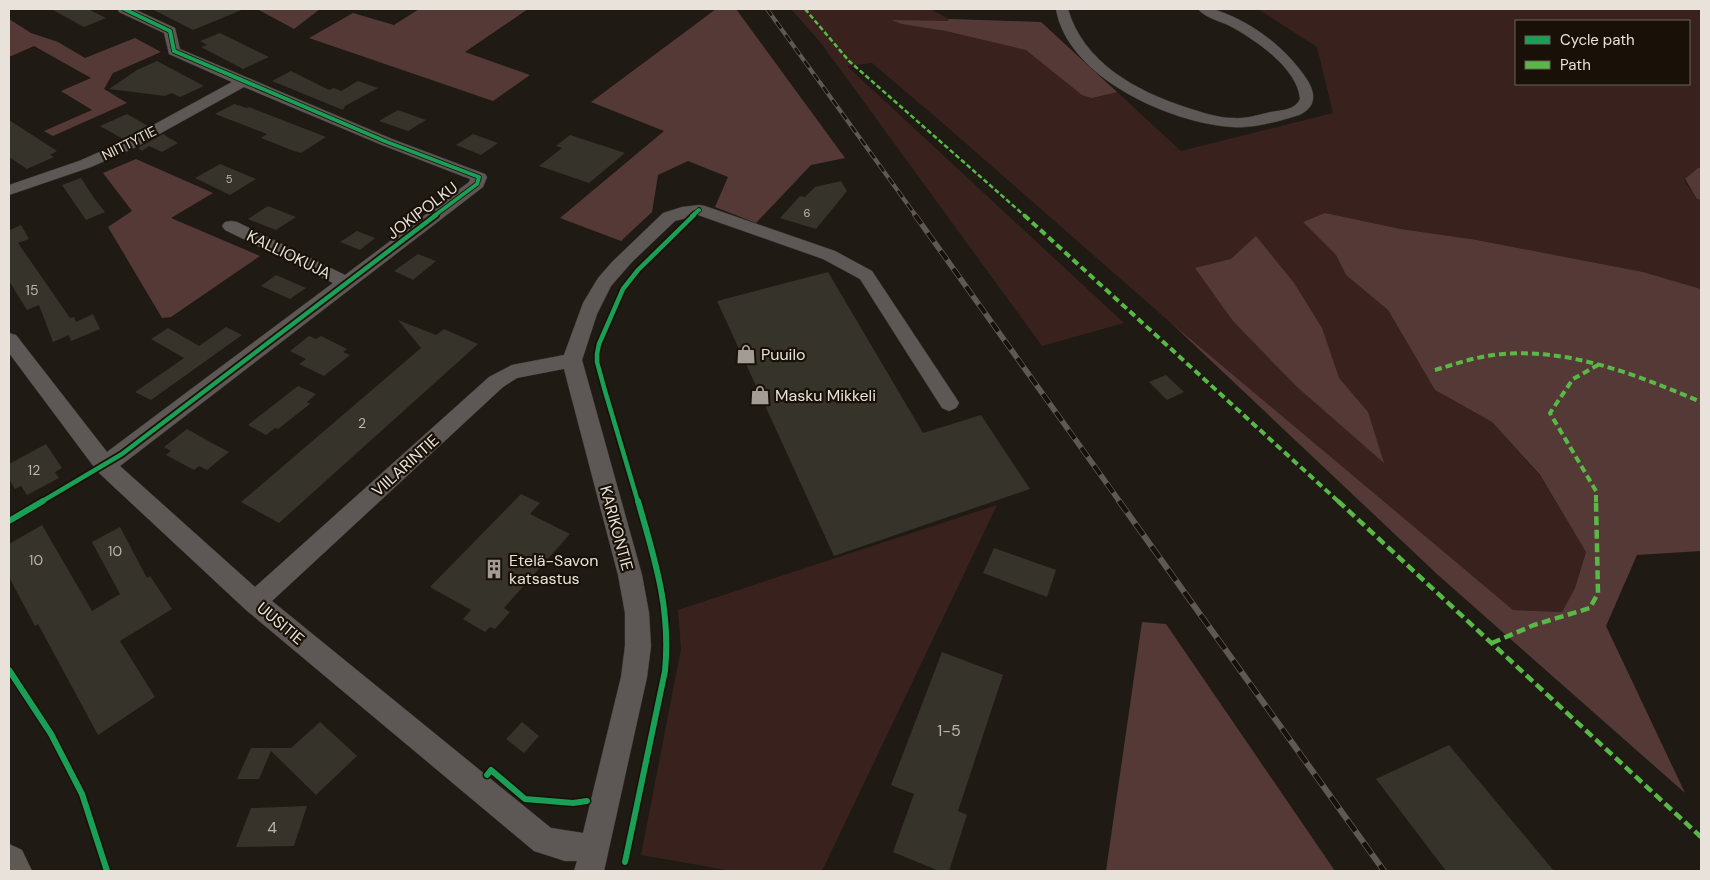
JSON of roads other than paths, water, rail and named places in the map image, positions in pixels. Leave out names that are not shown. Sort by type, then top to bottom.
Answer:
[{"type":"main road","points":[[9,863],[13,871]]},
{"type":"street","name":"JOKIPOLKU","points":[[105,465],[477,184],[479,177],[242,82],[174,50],[170,31],[124,9]]},
{"type":"street","points":[[1062,9],[1072,36],[1108,74],[1128,88],[1158,101],[1203,117],[1234,123],[1288,114],[1305,105],[1308,100],[1307,93],[1287,61],[1272,46],[1239,25],[1204,9]]},
{"type":"street","name":"NIITTYTIE","points":[[9,190],[84,164],[128,145],[242,82]]},
{"type":"street","points":[[572,360],[582,328],[599,292],[607,280],[669,216],[700,210],[805,246],[838,259],[866,275],[949,403]]},
{"type":"street","name":"KALLIOKUJA","points":[[231,226],[347,283]]},
{"type":"street","name":"UUSITIE","points":[[9,340],[105,465],[255,602],[544,840],[565,846],[592,860]]},
{"type":"street","name":"VIILARINTIE","points":[[255,602],[496,382],[512,372],[572,360]]},
{"type":"street","name":"KARIKONTIE","points":[[572,360],[630,575],[637,621],[638,646],[634,677],[592,860]]},
{"type":"railway","points":[[767,9],[916,216]]},
{"type":"railway","points":[[915,215],[1120,502]]},
{"type":"railway","points":[[1119,501],[1384,871]]},
{"type":"place","name":"Puuilo","points":[[746,354]]},
{"type":"place","name":"Masku Mikkeli","points":[[760,395]]},
{"type":"place","name":"Etelä-Savon katsastus","points":[[494,569]]}]
